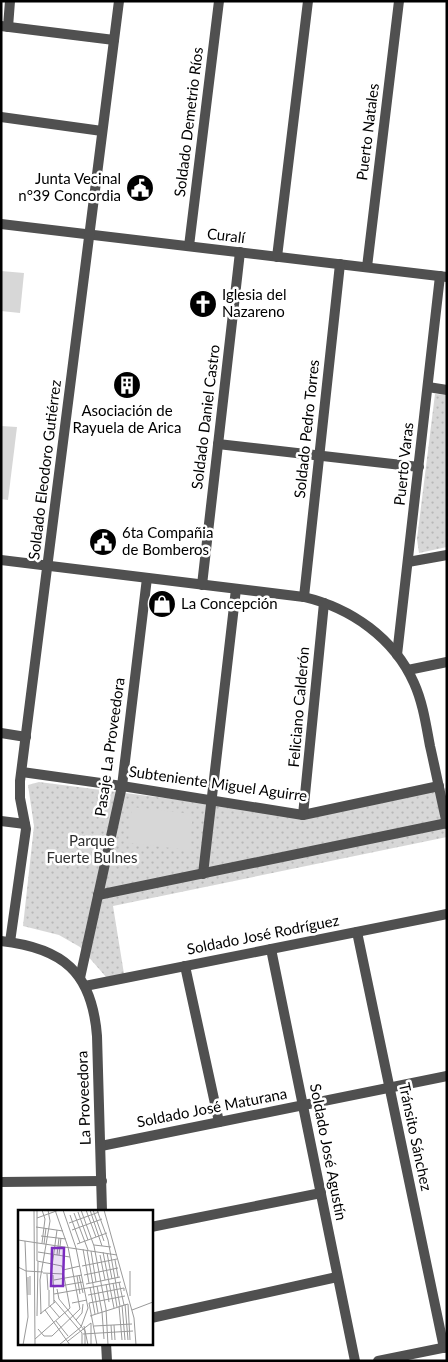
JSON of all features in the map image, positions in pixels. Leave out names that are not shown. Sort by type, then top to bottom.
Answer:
[{"type":"street","points":[[10,1],[4,26],[114,40]]},
{"type":"street","name":"Soldado Eleodoro Gutiérrez","points":[[6,942],[25,834],[20,789],[118,1]]},
{"type":"street","name":"Soldado Demetrio Ríos","points":[[189,246],[219,1]]},
{"type":"street","points":[[277,257],[308,1]]},
{"type":"street","name":"Puerto Natales","points":[[367,267],[399,1]]},
{"type":"street","points":[[1,118],[102,131]]},
{"type":"street","name":"Curalí","points":[[1,224],[444,276]]},
{"type":"street","name":"Soldado Daniel Castro","points":[[202,585],[240,252]]},
{"type":"street","name":"Soldado Pedro Torres","points":[[304,597],[340,264]]},
{"type":"street","name":"Puerto Varas","points":[[397,655],[428,387],[444,276]]},
{"type":"street","points":[[428,387],[447,390]]},
{"type":"street","points":[[218,444],[419,468]]},
{"type":"street","points":[[408,562],[447,554]]},
{"type":"street","points":[[1,560],[304,597],[324,603],[357,618],[372,629],[397,655],[408,670],[424,714],[447,824],[98,895]]},
{"type":"street","name":"Pasaje La Proveedora","points":[[83,982],[98,895],[122,786],[147,578]]},
{"type":"street","points":[[203,874],[236,589]]},
{"type":"street","name":"Feliciano Calderón","points":[[304,815],[324,603]]},
{"type":"street","points":[[408,670],[447,662]]},
{"type":"street","points":[[1,733],[26,737]]},
{"type":"street","points":[[436,772],[447,770]]},
{"type":"street","name":"Subteniente Miguel Aguirre","points":[[22,772],[304,815],[439,786]]},
{"type":"street","points":[[1,821],[25,824]]},
{"type":"street","name":"Soldado José Rodríguez","points":[[83,982],[185,966],[447,914]]},
{"type":"street","name":"Tránsito Sánchez","points":[[357,932],[445,1348]]},
{"type":"street","points":[[6,942],[31,946],[54,955],[64,961],[83,982]]},
{"type":"street","name":"Soldado José Agustín","points":[[272,949],[355,1361]]},
{"type":"street","points":[[185,966],[219,1122]]},
{"type":"street","name":"La Proveedora","points":[[83,982],[91,998],[96,1021],[102,1210]]},
{"type":"street","name":"Soldado José Maturana","points":[[101,1146],[447,1076]]},
{"type":"street","points":[[1,1182],[102,1181]]},
{"type":"street","points":[[152,1227],[321,1193]]},
{"type":"street","points":[[152,1318],[337,1277]]},
{"type":"street","points":[[106,1344],[107,1361]]},
{"type":"street","points":[[378,1361],[445,1348]]},
{"type":"green space","points":[[1,271],[24,273],[20,313],[1,311]]},
{"type":"green space","points":[[435,394],[447,395],[447,547],[419,553],[417,539]]},
{"type":"green space","points":[[1,426],[17,427],[8,500],[1,499]]},
{"type":"green space","name":"Parque Fuerte Bulnes","points":[[39,782],[306,818],[447,788],[447,837],[113,906],[124,974],[106,977],[80,947],[59,935],[23,926],[34,826],[28,785]]},
{"type":"green space","points":[[132,807],[193,814],[189,850],[128,843]]},
{"type":"place","name":"Junta Vecinal n°39 Concordia","points":[[140,188]]},
{"type":"place","name":"Iglesia del Nazareno","points":[[203,304]]},
{"type":"place","name":"Asociación de Rayuela de Arica","points":[[127,385]]},
{"type":"place","name":"6ta Compañia de Bomberos","points":[[103,542]]},
{"type":"place","name":"La Concepción","points":[[162,604]]}]
